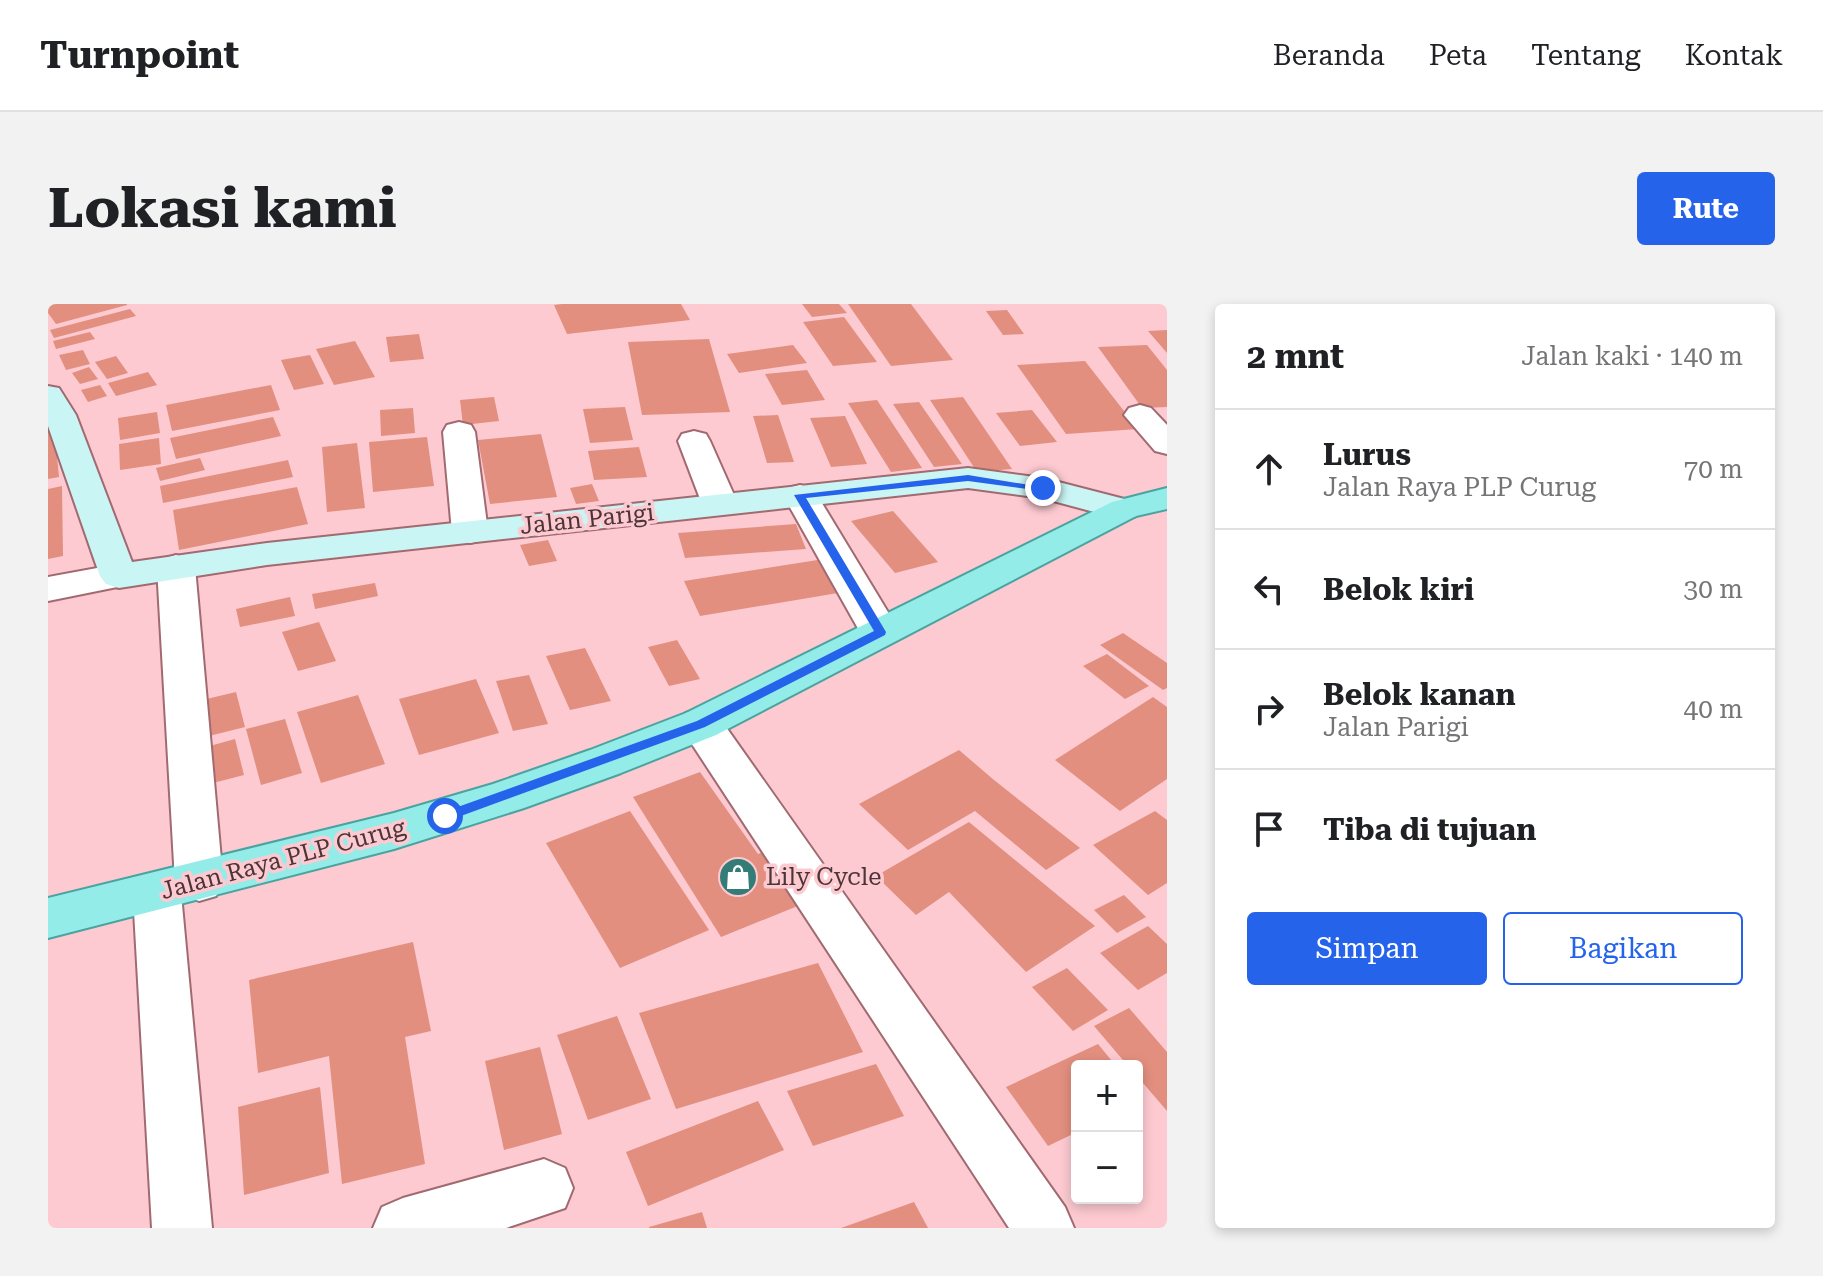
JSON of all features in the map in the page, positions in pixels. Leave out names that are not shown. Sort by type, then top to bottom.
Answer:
[{"type":"main road","name":"Jalan Raya PLP Curug","points":[[48,918],[178,888],[445,816],[701,724],[1124,509],[1167,498]]},
{"type":"street","points":[[48,395],[60,415],[119,576]]},
{"type":"street","points":[[1140,415],[1167,444]]},
{"type":"street","points":[[459,432],[470,532]]},
{"type":"street","points":[[694,441],[720,504]]},
{"type":"street","name":"Jalan Parigi","points":[[48,589],[176,567],[968,478],[1043,488],[1124,509]]},
{"type":"street","points":[[800,495],[880,632]]},
{"type":"street","points":[[176,567],[182,1228]]},
{"type":"street","points":[[701,724],[1044,1228]]},
{"type":"street","points":[[403,1228],[544,1188]]},
{"type":"building","points":[[48,304],[127,305],[56,324],[48,313]]},
{"type":"building","points":[[681,304],[690,320],[567,334],[554,305]]},
{"type":"building","points":[[802,304],[839,304],[847,313],[812,317]]},
{"type":"building","points":[[848,304],[911,304],[953,360],[891,366]]},
{"type":"building","points":[[130,309],[136,316],[54,338],[50,330]]},
{"type":"building","points":[[1007,310],[1024,334],[1003,335],[986,311]]},
{"type":"building","points":[[844,317],[877,362],[833,366],[803,322]]},
{"type":"building","points":[[1167,330],[1167,353],[1148,331]]},
{"type":"building","points":[[90,332],[95,339],[56,349],[53,341]]},
{"type":"building","points":[[419,334],[424,359],[390,362],[386,337]]},
{"type":"building","points":[[709,339],[730,412],[642,415],[628,342]]},
{"type":"building","points":[[355,341],[375,377],[334,385],[316,349]]},
{"type":"building","points":[[793,345],[807,363],[739,373],[727,354]]},
{"type":"building","points":[[1147,345],[1167,370],[1167,407],[1142,408],[1098,347]]},
{"type":"building","points":[[83,350],[90,364],[66,370],[59,355]]},
{"type":"building","points":[[310,355],[324,384],[294,390],[281,360]]},
{"type":"building","points":[[116,356],[128,373],[107,379],[95,362]]},
{"type":"building","points":[[1085,361],[1138,429],[1066,434],[1017,365]]},
{"type":"building","points":[[89,367],[98,379],[80,384],[72,373]]},
{"type":"building","points":[[807,370],[825,400],[782,405],[765,374]]},
{"type":"building","points":[[148,372],[157,385],[116,396],[108,383]]},
{"type":"building","points":[[100,385],[107,396],[88,402],[81,390]]},
{"type":"building","points":[[271,385],[280,410],[172,431],[166,405]]},
{"type":"building","points":[[494,397],[499,421],[463,425],[460,400]]},
{"type":"building","points":[[963,397],[1012,469],[977,472],[930,400]]},
{"type":"building","points":[[877,400],[922,468],[891,472],[848,403]]},
{"type":"building","points":[[919,402],[962,464],[934,467],[893,404]]},
{"type":"building","points":[[625,407],[633,440],[590,443],[583,409]]},
{"type":"building","points":[[413,408],[415,433],[381,436],[380,410]]},
{"type":"building","points":[[1032,410],[1057,442],[1020,446],[996,413]]},
{"type":"building","points":[[157,412],[160,433],[120,440],[118,418]]},
{"type":"building","points":[[778,415],[794,462],[767,463],[753,416]]},
{"type":"building","points":[[845,416],[867,464],[831,467],[810,418]]},
{"type":"building","points":[[273,417],[281,436],[176,459],[170,438]]},
{"type":"building","points":[[54,426],[59,477],[48,479],[48,427]]},
{"type":"building","points":[[541,434],[557,497],[490,504],[478,440]]},
{"type":"building","points":[[427,437],[434,486],[373,492],[369,442]]},
{"type":"building","points":[[159,438],[161,464],[120,470],[119,444]]},
{"type":"building","points":[[357,443],[365,508],[327,512],[322,447]]},
{"type":"building","points":[[639,447],[647,477],[594,480],[588,451]]},
{"type":"building","points":[[200,458],[205,470],[160,481],[156,468]]},
{"type":"building","points":[[288,460],[293,477],[163,503],[160,486]]},
{"type":"building","points":[[592,484],[599,501],[576,504],[570,488]]},
{"type":"building","points":[[62,486],[63,556],[48,559],[48,489]]},
{"type":"building","points":[[297,487],[308,524],[179,550],[173,510]]},
{"type":"building","points":[[893,511],[938,562],[895,573],[851,521]]},
{"type":"building","points":[[796,524],[806,549],[685,558],[678,533]]},
{"type":"building","points":[[548,540],[557,561],[529,566],[520,545]]},
{"type":"building","points":[[824,559],[844,592],[700,616],[684,581]]},
{"type":"building","points":[[375,583],[378,596],[315,609],[312,594]]},
{"type":"building","points":[[290,597],[295,616],[240,627],[236,609]]},
{"type":"building","points":[[319,622],[336,661],[298,671],[282,632]]},
{"type":"building","points":[[1123,633],[1167,663],[1167,688],[1163,690],[1100,645]]},
{"type":"building","points":[[677,640],[700,679],[669,686],[648,647]]},
{"type":"building","points":[[585,648],[611,701],[570,710],[546,656]]},
{"type":"building","points":[[1107,654],[1149,686],[1125,699],[1083,666]]},
{"type":"building","points":[[529,675],[548,724],[513,731],[496,681]]},
{"type":"building","points":[[476,679],[499,733],[419,755],[399,699]]},
{"type":"building","points":[[236,692],[245,727],[201,738],[194,702]]},
{"type":"building","points":[[358,695],[385,764],[321,783],[297,712]]},
{"type":"building","points":[[1153,697],[1167,707],[1167,779],[1120,811],[1055,760]]},
{"type":"building","points":[[285,719],[302,773],[261,785],[246,729]]},
{"type":"building","points":[[235,739],[244,775],[213,783],[206,747]]},
{"type":"building","points":[[959,750],[1080,848],[1046,870],[975,811],[908,850],[859,804]]},
{"type":"building","name":"Lily Cycle","points":[[700,772],[758,854],[772,849],[810,901],[721,937],[633,797]]},
{"type":"building","points":[[630,811],[709,930],[620,968],[546,843]]},
{"type":"building","points":[[1155,811],[1167,820],[1167,883],[1148,895],[1093,845]]},
{"type":"building","points":[[969,822],[1095,926],[1026,972],[949,892],[916,915],[876,876]]},
{"type":"building","points":[[1124,895],[1146,917],[1117,933],[1094,910]]},
{"type":"building","points":[[1148,926],[1167,944],[1167,973],[1138,990],[1100,953]]},
{"type":"building","points":[[413,942],[431,1031],[405,1037],[425,1164],[342,1184],[329,1056],[258,1073],[249,980]]},
{"type":"building","points":[[818,963],[863,1052],[676,1109],[639,1013]]},
{"type":"building","points":[[1067,968],[1108,1010],[1073,1031],[1032,987]]},
{"type":"building","points":[[1129,1008],[1167,1052],[1167,1111],[1143,1083],[1143,1060],[1123,1060],[1094,1026]]},
{"type":"building","points":[[617,1016],[651,1099],[588,1120],[557,1035]]},
{"type":"building","points":[[1098,1044],[1111,1060],[1071,1060],[1071,1135],[1048,1146],[1006,1087]]},
{"type":"building","points":[[540,1047],[562,1134],[504,1150],[485,1061]]},
{"type":"building","points":[[876,1064],[904,1116],[813,1146],[787,1091]]},
{"type":"building","points":[[320,1087],[329,1173],[244,1195],[238,1107]]},
{"type":"building","points":[[758,1101],[784,1150],[648,1206],[626,1152]]},
{"type":"building","points":[[914,1202],[928,1228],[841,1228]]},
{"type":"building","points":[[702,1212],[707,1228],[649,1228],[649,1227]]},
{"type":"place","name":"Lily Cycle","points":[[738,877]]},
{"type":"route","points":[[445,816],[701,724],[880,632],[800,495],[968,478],[996,479],[1043,488]]}]
